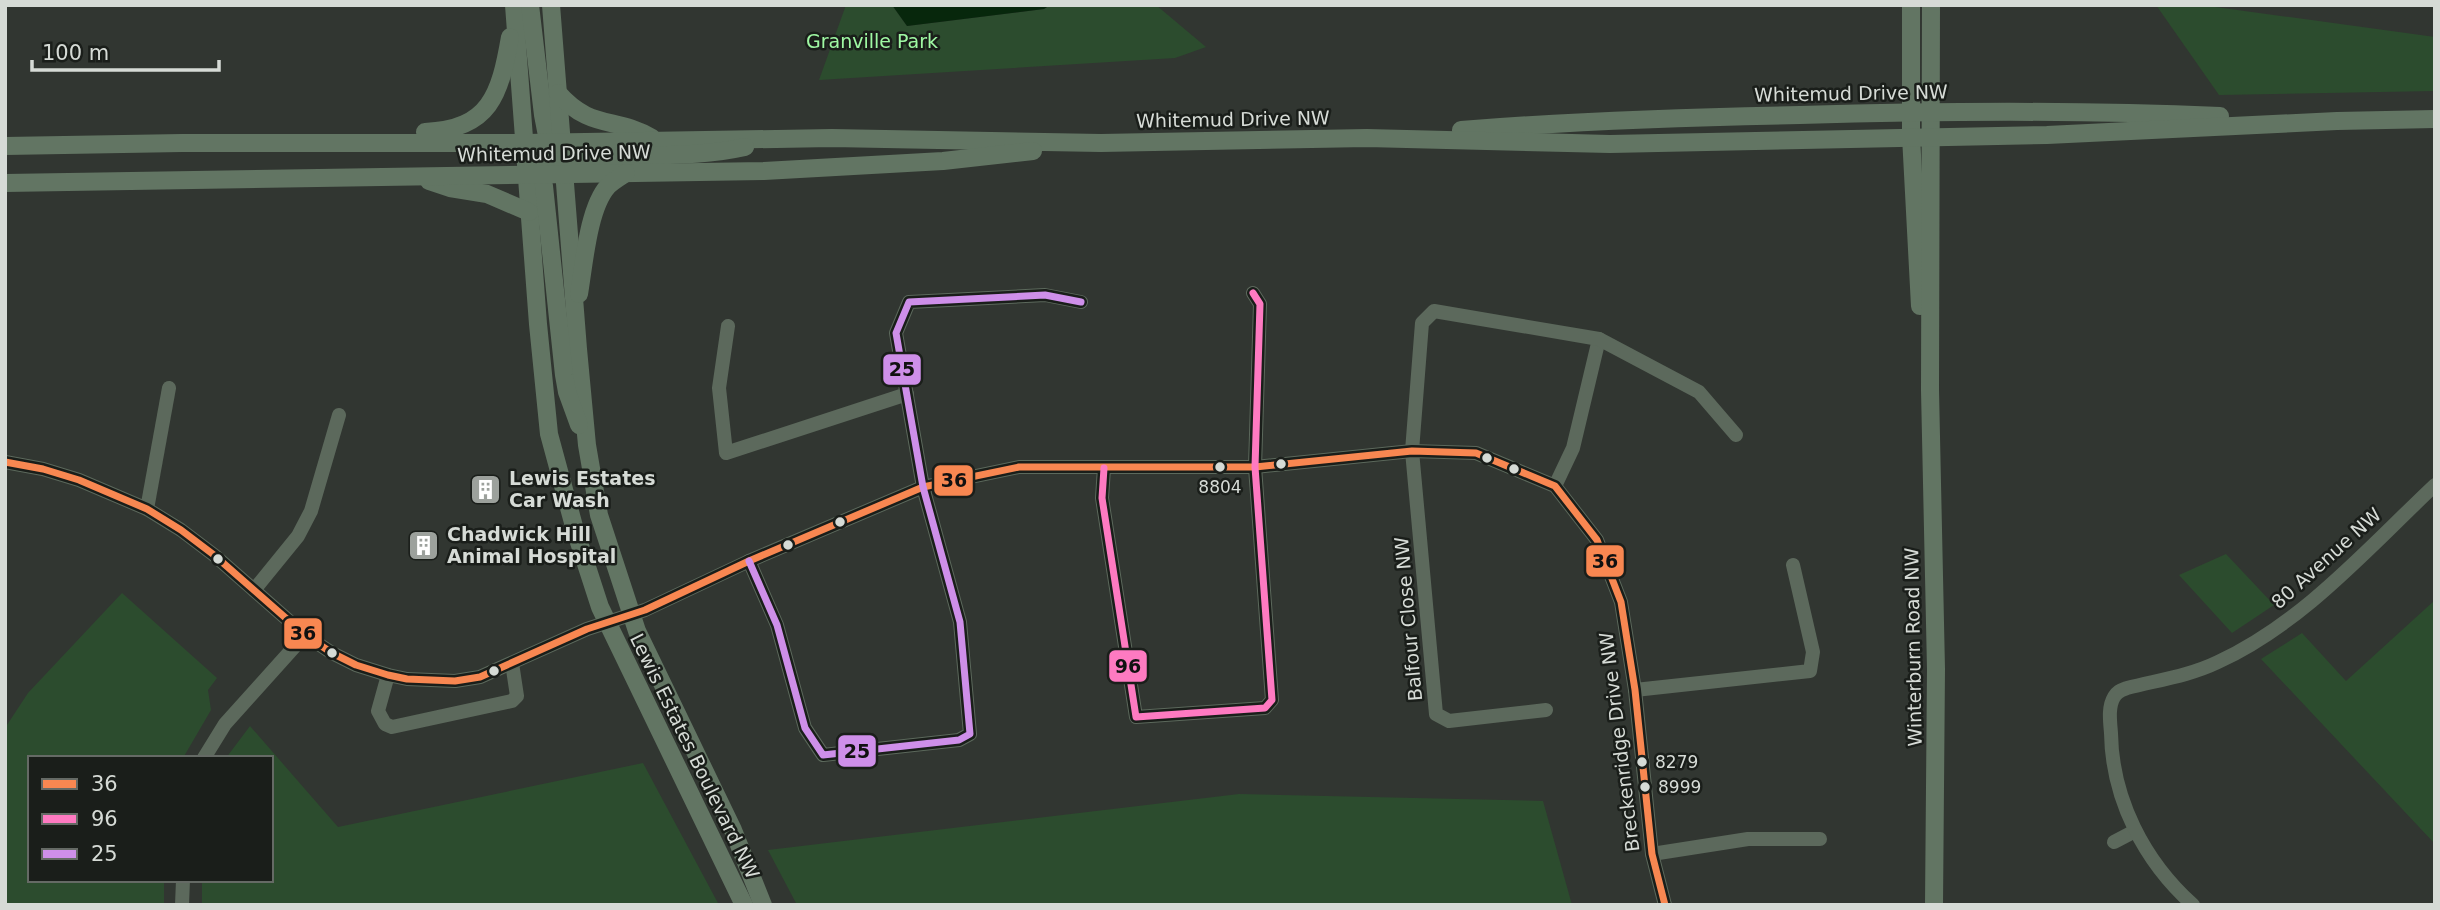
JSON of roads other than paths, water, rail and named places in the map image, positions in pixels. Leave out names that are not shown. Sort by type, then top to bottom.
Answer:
[{"type":"main road","points":[[551,5],[558,93],[555,142],[548,169],[567,392],[587,446]]},
{"type":"main road","name":"Winterburn Road NW","points":[[1911,5],[1911,136],[1922,344],[1930,390]]},
{"type":"main road","name":"Winterburn Road NW","points":[[1931,5],[1930,390],[1936,669],[1934,905]]},
{"type":"main road","points":[[520,8],[555,142]]},
{"type":"main road","points":[[520,8],[525,143],[548,169]]},
{"type":"main road","points":[[368,143],[391,133],[453,130],[478,117],[501,79],[520,8]]},
{"type":"main road","points":[[558,93],[569,106],[584,116],[637,129],[655,140]]},
{"type":"main road","name":"Whitemud Drive NW","points":[[1367,138],[1637,119],[1910,112],[1931,124],[2047,135],[2435,119]]},
{"type":"main road","name":"Whitemud Drive NW","points":[[1931,124],[2156,113],[2337,121]]},
{"type":"main road","points":[[1911,136],[1931,124]]},
{"type":"main road","name":"Whitemud Drive NW","points":[[5,146],[783,139],[1101,143],[1367,138],[1610,144],[1911,136]]},
{"type":"main road","points":[[548,169],[716,153],[783,139]]},
{"type":"main road","name":"Whitemud Drive NW","points":[[5,183],[412,176],[548,169],[626,173],[829,169],[943,161],[1101,143]]},
{"type":"main road","name":"Lewis Estates Boulevard NW","points":[[548,169],[529,212],[549,435],[600,607],[744,905]]},
{"type":"main road","name":"Lewis Estates Boulevard NW","points":[[548,169],[575,318],[587,446],[600,515],[637,632],[733,830],[763,905]]},
{"type":"main road","points":[[575,318],[585,251],[599,202],[605,189],[626,173]]},
{"type":"main road","points":[[412,176],[450,188],[487,194],[529,212]]},
{"type":"street","points":[[1104,468],[1102,498],[1136,717],[1265,708],[1272,700],[1255,467],[1260,304],[1253,293]]},
{"type":"street","points":[[749,561],[777,625],[805,728],[823,755],[959,740],[970,734],[960,622],[923,487],[896,333],[909,302],[1045,295],[1081,302]]},
{"type":"street","points":[[1412,451],[1422,323],[1434,311],[1599,339],[1699,392],[1735,435]]},
{"type":"street","points":[[728,326],[719,388],[726,453],[907,394]]},
{"type":"street","points":[[1555,486],[1573,448],[1599,339]]},
{"type":"street","points":[[147,509],[169,388]]},
{"type":"street","points":[[254,590],[298,536],[311,510],[339,415]]},
{"type":"street","name":"Breckenridge Drive NW","points":[[5,462],[43,469],[79,480],[147,509],[203,547],[305,635],[332,653],[388,675],[407,679],[455,681],[480,677],[923,487],[1019,467],[1255,467],[1412,451],[1476,453],[1555,486],[1597,540],[1621,603],[1635,690],[1652,854],[1665,905]]},
{"type":"street","name":"Balfour Close NW","points":[[1412,451],[1436,714],[1449,721],[1546,710]]},
{"type":"street","name":"80 Avenue NW","points":[[2135,831],[2125,810],[2111,743],[2111,705],[2118,691],[2219,662],[2270,633],[2312,601],[2435,485]]},
{"type":"street","points":[[1635,690],[1810,671],[1813,652],[1793,565]]},
{"type":"street","points":[[205,756],[226,724],[305,635]]},
{"type":"street","points":[[388,675],[377,711],[385,724],[392,727],[512,701],[517,696],[518,688],[512,663]]},
{"type":"street","points":[[2114,842],[2135,831],[2159,868],[2193,905]]},
{"type":"street","points":[[1652,854],[1748,839],[1820,839]]},
{"type":"street","points":[[182,905],[183,882]]},
{"type":"place","name":"8804","points":[[1220,467]]},
{"type":"place","name":"Lewis Estates Car Wash","points":[[486,489]]},
{"type":"place","name":"Chadwick Hill Animal Hospital","points":[[424,545]]},
{"type":"place","name":"8279","points":[[1642,762]]},
{"type":"place","name":"8999","points":[[1645,787]]},
{"type":"park label","name":"Granville Park","points":[[872,41]]}]
